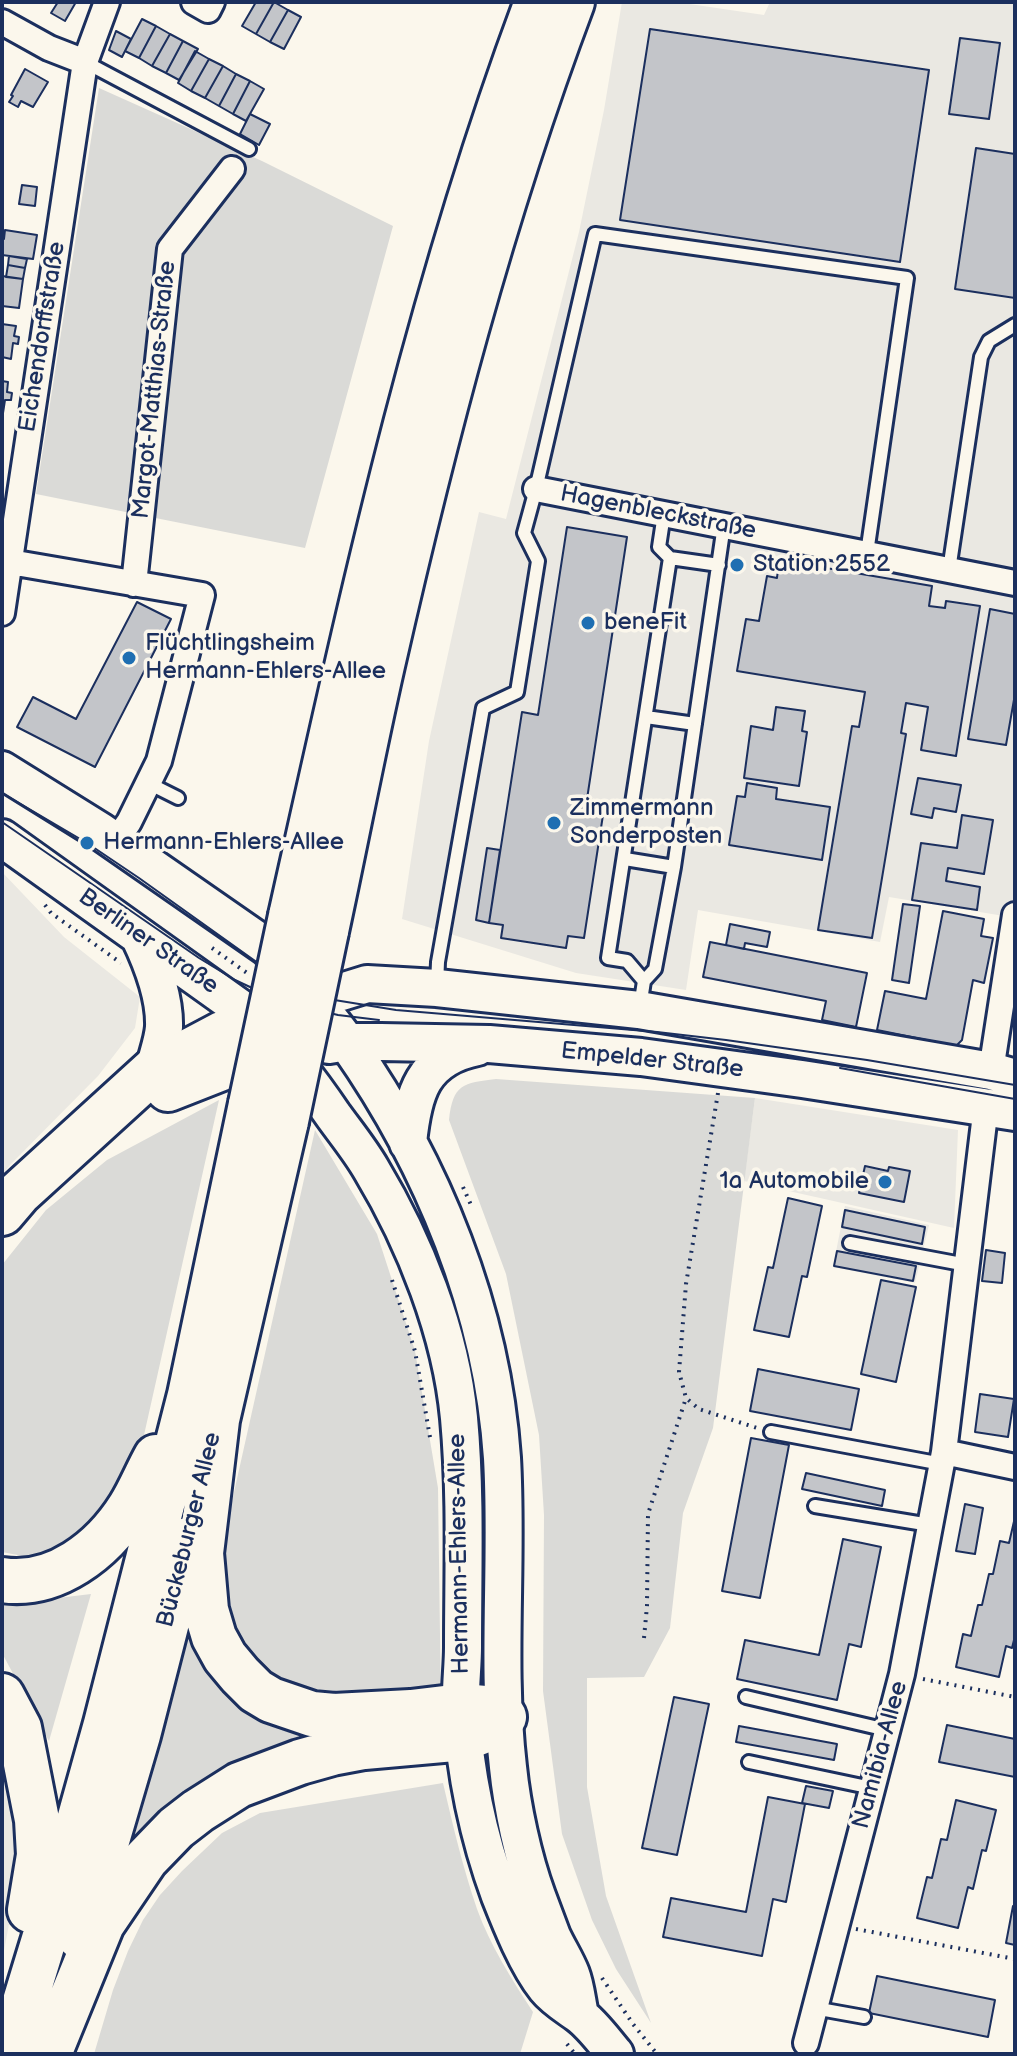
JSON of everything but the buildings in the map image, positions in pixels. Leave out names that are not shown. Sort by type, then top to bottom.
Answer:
[{"type":"highway","points":[[297,934],[353,642],[415,387],[462,226],[516,57],[537,2]]},
{"type":"highway","points":[[297,934],[381,667],[447,398],[489,249],[547,67],[572,2]]},
{"type":"highway","name":"Bückeburger Allee","points":[[29,2052],[67,1864],[106,1724],[204,1408],[269,1113],[297,934]]},
{"type":"highway","points":[[2,1213],[89,1127],[154,1070],[222,1034],[265,1044]]},
{"type":"highway","points":[[89,1127],[152,1096],[224,1067],[265,1044]]},
{"type":"highway","points":[[204,1408],[201,1553],[206,1610],[214,1637],[225,1657],[256,1691],[271,1700],[312,1714],[334,1716],[411,1712],[463,1722]]},
{"type":"highway","points":[[2,1580],[18,1583],[49,1577],[80,1561],[103,1542],[130,1507],[149,1469],[204,1408]]},
{"type":"highway","points":[[2,1696],[19,1728],[37,1820],[39,1855],[29,2052]]},
{"type":"highway","points":[[29,2052],[102,1924],[146,1859],[176,1828],[216,1798],[249,1780],[300,1762],[463,1722],[485,1708],[504,1717]]},
{"type":"street","name":"Eichendorffstraße","points":[[2,613],[85,62],[107,2]]},
{"type":"street","points":[[194,2],[208,10],[212,2]]},
{"type":"street","points":[[2,22],[49,48],[85,62]]},
{"type":"street","name":"Margot-Matthias-Straße","points":[[134,584],[170,249],[232,169]]},
{"type":"street","name":"Hagenbleckstraße","points":[[536,489],[1015,583]]},
{"type":"street","points":[[10,562],[202,595],[159,761],[129,822],[115,842]]},
{"type":"street","points":[[2,770],[115,842],[267,947],[297,934]]},
{"type":"street","name":"Berliner Straße","points":[[5,840],[132,950],[220,994],[265,1044]]},
{"type":"street","points":[[1001,1109],[1015,915]]},
{"type":"street","points":[[297,934],[313,1000],[347,1042],[408,1143],[446,1222],[480,1318],[498,1415],[502,1460],[504,1717],[513,1804],[536,1892],[571,1975],[580,2015]]},
{"type":"street","points":[[265,1044],[297,934]]},
{"type":"street","points":[[132,950],[156,978],[164,1026],[154,1070]]},
{"type":"street","name":"Empelder Straße","points":[[313,1000],[367,984],[642,996],[1003,1074]]},
{"type":"street","points":[[265,1044],[313,1000]]},
{"type":"street","name":"Empelder Straße","points":[[265,1044],[489,1044],[641,1057],[1001,1109]]},
{"type":"street","name":"Hermann-Ehlers-Allee","points":[[265,1044],[313,1084],[371,1169],[420,1267],[450,1366],[459,1417],[463,1524],[463,1722],[477,1819],[506,1910],[522,1947],[545,1987],[563,2006],[580,2015],[615,2054]]},
{"type":"street","points":[[408,1143],[411,1112],[424,1080],[442,1059],[461,1050],[489,1044]]},
{"type":"street","name":"Namibia-Allee","points":[[806,2043],[902,1674],[943,1458],[967,1265],[1001,1109]]},
{"type":"street","points":[[943,1458],[1015,1467]]},
{"type":"lane","points":[[85,62],[249,149]]},
{"type":"lane","points":[[437,988],[438,962],[483,708],[517,692],[538,561],[524,533],[595,234],[907,278],[867,553]]},
{"type":"lane","points":[[949,570],[981,357],[989,341],[1015,325]]},
{"type":"lane","points":[[664,514],[659,547],[670,558],[719,565]]},
{"type":"lane","points":[[642,996],[655,969],[674,867],[724,525]]},
{"type":"lane","points":[[642,996],[627,961],[608,958],[670,558]]},
{"type":"lane","points":[[646,717],[695,724]]},
{"type":"lane","points":[[148,783],[178,798]]},
{"type":"lane","points":[[625,859],[674,867]]},
{"type":"lane","points":[[850,1243],[967,1265]]},
{"type":"lane","points":[[771,1432],[943,1458]]},
{"type":"lane","points":[[815,1506],[930,1525]]},
{"type":"lane","points":[[746,1697],[887,1730]]},
{"type":"lane","points":[[749,1762],[872,1788]]},
{"type":"lane","points":[[814,2008],[864,2017]]},
{"type":"path","points":[[42,901],[51,913],[132,950]]},
{"type":"path","points":[[212,948],[247,973],[220,994]]},
{"type":"path","points":[[644,1638],[648,1514],[686,1398],[679,1372],[686,1284],[719,1087]]},
{"type":"path","points":[[686,1398],[699,1409],[771,1432]]},
{"type":"path","points":[[902,1674],[1015,1697]]},
{"type":"path","points":[[836,1924],[1015,1959]]},
{"type":"shaded area","points":[[622,2],[676,2],[764,15],[770,2],[1015,2],[1015,989],[1010,917],[889,897],[880,942],[698,910],[686,990],[576,973],[402,919],[429,741],[479,512],[506,519],[579,232]]},
{"type":"shaded area","points":[[99,88],[262,161],[393,226],[305,548],[36,494]]},
{"type":"shaded area","points":[[2,872],[64,937],[140,997],[135,1028],[98,1076],[2,1175]]},
{"type":"shaded area","points":[[496,1079],[755,1098],[713,1428],[683,1513],[670,1628],[644,1677],[587,1678],[587,1787],[606,1896],[651,2023],[616,1969],[592,1920],[562,1834],[543,1691],[544,1515],[539,1435],[506,1274],[449,1120],[457,1092],[468,1084]]},
{"type":"shaded area","points":[[755,1098],[958,1130],[954,1228],[744,1181]]},
{"type":"shaded area","points":[[219,1100],[142,1444],[95,1535],[38,1559],[2,1552],[2,1265],[46,1210],[107,1160]]},
{"type":"shaded area","points":[[315,1130],[377,1234],[415,1351],[438,1488],[441,1708],[289,1708],[206,1610]]},
{"type":"shaded area","points":[[845,1206],[929,1225],[915,1283],[833,1267]]},
{"type":"shaded area","points":[[91,1594],[49,1741],[2,1653],[2,1599],[25,1602]]},
{"type":"shaded area","points":[[193,1617],[334,1739],[129,1855]]},
{"type":"shaded area","points":[[2,1724],[25,1841],[2,1961]]},
{"type":"shaded area","points":[[443,1783],[482,1922],[533,2012],[520,2054],[94,2054],[113,1990],[143,1920],[160,1895],[222,1833],[260,1813]]},
{"type":"tram line","points":[[2,793],[87,843],[288,984],[316,997],[396,1010],[726,1040],[1015,1085]]},
{"type":"tram line","points":[[2,822],[235,980],[296,1005],[379,1020]]},
{"type":"tram line","points":[[840,1068],[1015,1099]]},
{"type":"place","name":"Station 2552","points":[[737,565]]},
{"type":"place","name":"beneFit","points":[[588,623]]},
{"type":"place","name":"Flüchtlingsheim Hermann-Ehlers-Allee","points":[[129,658]]},
{"type":"place","name":"Zimmermann Sonderposten","points":[[554,823]]},
{"type":"place","name":"Hermann-Ehlers-Allee","points":[[87,843]]},
{"type":"place","name":"1a Automobile","points":[[885,1182]]}]
